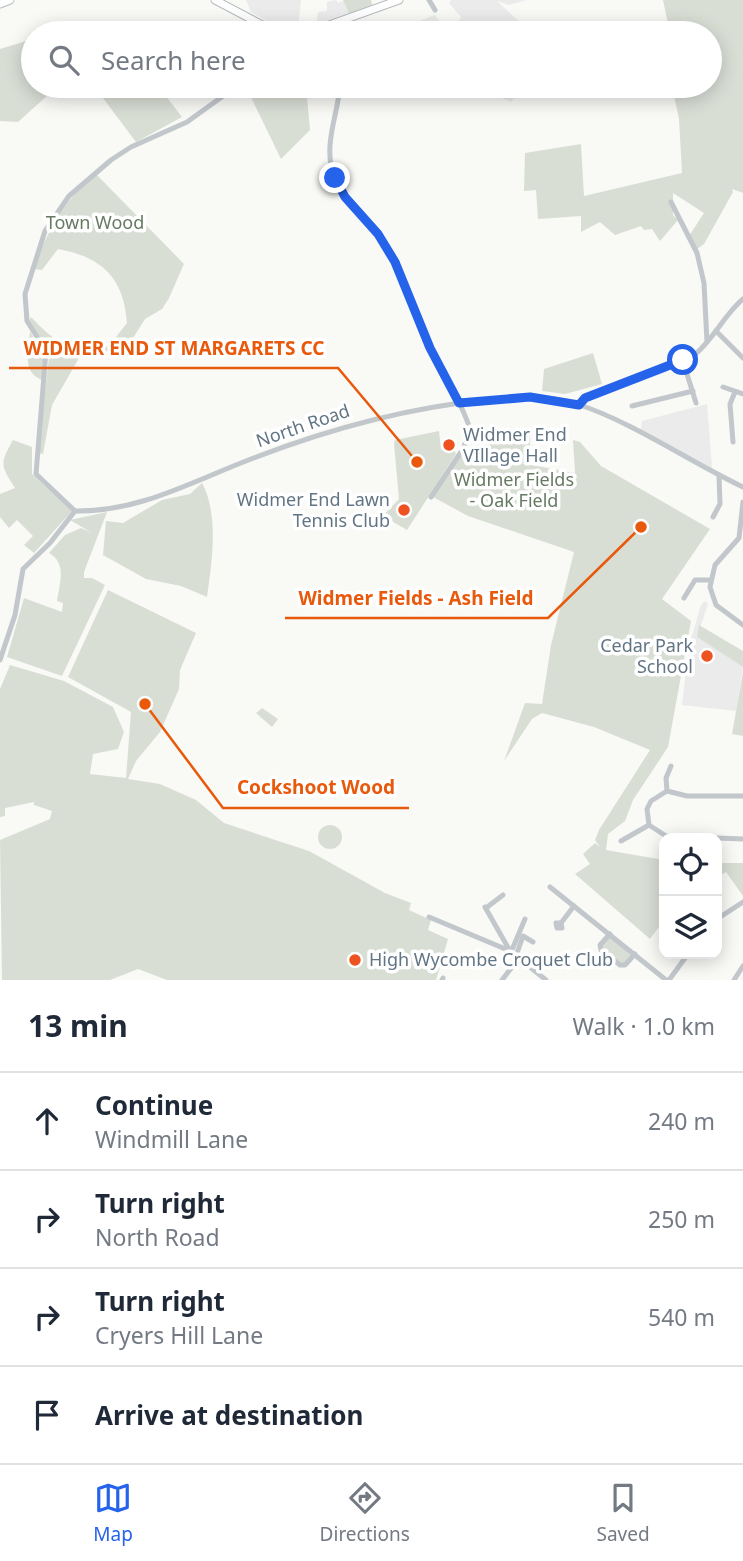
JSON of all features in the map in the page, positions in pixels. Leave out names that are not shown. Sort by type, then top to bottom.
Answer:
[{"type":"main road","points":[[0,4],[10,0]]},
{"type":"main road","points":[[215,0],[255,21]]},
{"type":"main road","points":[[350,21],[399,0]]},
{"type":"street","points":[[429,0],[435,10]]},
{"type":"street","points":[[0,660],[15,615],[23,569],[50,543],[75,511],[36,474],[46,351],[27,321],[25,294],[28,275],[55,213],[89,177],[124,150],[187,122],[220,98]]},
{"type":"street","points":[[338,98],[331,142],[331,163],[335,178],[345,197],[378,234],[395,262],[430,348],[470,429],[468,437],[430,497]]},
{"type":"street","points":[[671,202],[697,253],[704,283],[707,342]]},
{"type":"street","points":[[579,405],[585,398],[692,357],[716,331],[730,310],[743,299]]},
{"type":"street","points":[[716,331],[743,358]]},
{"type":"street","points":[[683,360],[696,402]]},
{"type":"street","points":[[723,387],[743,394]]},
{"type":"street","points":[[632,406],[693,391]]},
{"type":"street","points":[[733,442],[730,404],[735,392]]},
{"type":"street","name":"North Road","points":[[75,511],[126,507],[171,494],[249,460],[360,421],[459,403],[530,397],[579,405],[743,486]]},
{"type":"street","points":[[713,517],[720,504],[719,475]]},
{"type":"street","points":[[743,502],[741,531],[736,544],[715,565],[710,580],[712,600],[743,625]]},
{"type":"street","points":[[736,544],[743,548]]},
{"type":"street","points":[[684,598],[695,580],[710,580]]},
{"type":"street","points":[[667,791],[666,778],[671,766]]},
{"type":"street","points":[[743,796],[687,796],[667,791],[650,801],[647,809],[649,825],[666,836],[743,839]]},
{"type":"street","points":[[621,841],[649,825]]},
{"type":"street","points":[[550,887],[668,980],[684,959]]},
{"type":"street","points":[[503,895],[486,907],[514,954]]},
{"type":"street","points":[[722,916],[743,902]]},
{"type":"street","points":[[561,923],[574,906]]},
{"type":"street","points":[[433,918],[514,954],[547,980]]},
{"type":"street","points":[[514,954],[525,919]]},
{"type":"street","points":[[610,934],[600,945],[601,950],[620,965],[625,965],[635,954]]},
{"type":"street","points":[[502,980],[523,936],[533,942]]},
{"type":"street","points":[[734,980],[743,966]]},
{"type":"shaded area","points":[[246,0],[301,0],[299,21],[267,21],[251,12]]},
{"type":"shaded area","points":[[451,0],[526,0],[509,5],[497,1],[518,21],[459,21],[461,17],[449,3]]},
{"type":"shaded area","points":[[344,1],[351,17],[345,21],[317,21],[318,12],[327,11],[327,2]]},
{"type":"shaded area","points":[[435,15],[439,21],[419,21]]},
{"type":"shaded area","points":[[707,404],[712,468],[641,430],[642,421]]},
{"type":"shaded area","name":"Cedar Park School","points":[[705,601],[708,604],[697,637],[743,667],[736,711],[682,705],[689,646],[701,605]]},
{"type":"green space","points":[[343,0],[371,0],[373,8],[350,15]]},
{"type":"green space","points":[[663,0],[743,0],[743,193],[732,189],[733,192],[704,244],[697,249],[689,236],[704,213],[673,193],[673,215],[678,220],[660,241],[652,229],[644,230],[641,226],[615,235],[600,222],[581,232],[581,216],[538,219],[536,190],[524,191],[525,153],[581,144],[584,196],[682,173],[679,119],[675,98],[722,98],[722,21],[667,21]]},
{"type":"green space","points":[[21,43],[21,98],[45,98],[18,122],[0,121],[0,49]]},
{"type":"green space","points":[[103,98],[167,98],[182,117],[136,142]]},
{"type":"green space","points":[[251,98],[307,98],[310,130],[281,159]]},
{"type":"green space","name":"Town Wood","points":[[95,173],[184,264],[162,309],[145,319],[128,346],[79,358],[52,405],[43,454],[38,453],[49,357],[29,321],[31,317],[57,340],[84,348],[109,346],[127,323],[121,294],[108,272],[98,264],[58,249],[42,270],[33,269],[58,217]]},
{"type":"green space","points":[[30,331],[45,359],[42,380],[31,372],[29,366]]},
{"type":"green space","points":[[593,353],[602,384],[565,394],[542,391],[544,369]]},
{"type":"green space","name":"Widmer Fields - Oak Field","points":[[529,429],[531,465],[575,473],[573,440],[580,442],[601,466],[710,529],[662,599],[691,621],[668,747],[633,800],[625,821],[608,834],[606,850],[659,859],[659,927],[650,939],[575,874],[590,864],[583,854],[595,843],[600,847],[595,840],[599,830],[650,750],[594,727],[542,713],[532,719],[504,761],[525,703],[542,704],[551,645],[574,552],[468,516],[433,497],[461,453],[476,456],[477,450],[486,451],[488,432]]},
{"type":"green space","points":[[439,431],[441,450],[453,447],[456,454],[407,530],[383,516],[399,499],[395,440]]},
{"type":"green space","points":[[13,440],[32,447],[32,474],[72,511],[34,553],[24,545],[33,536],[17,520],[9,528],[0,517],[0,494],[15,488],[4,469],[4,459]]},
{"type":"green space","points":[[202,483],[211,509],[212,523],[207,597],[181,586],[146,579],[103,555],[106,521],[123,523],[162,500],[190,494]]},
{"type":"green space","points":[[107,512],[84,572],[84,578],[92,578],[105,585],[62,676],[7,657],[24,598],[62,612],[63,603],[57,601],[61,581],[60,568],[55,557],[49,553],[65,535],[81,528],[92,533],[70,520]]},
{"type":"green space","points":[[108,590],[196,633],[180,670],[179,689],[160,732],[136,761],[128,779],[160,784],[196,800],[224,823],[309,851],[385,893],[411,903],[409,910],[431,920],[428,930],[448,939],[436,980],[167,980],[138,969],[110,980],[2,980],[0,840],[50,819],[52,811],[34,805],[34,802],[5,808],[5,816],[0,817],[0,689],[10,665],[64,681],[113,707],[124,732],[118,749],[93,754],[90,774],[126,778],[131,712],[68,677]]},
{"type":"green space","points":[[699,625],[743,651],[743,667],[697,637]]},
{"type":"green space","points":[[743,672],[743,736],[732,734]]},
{"type":"green space","points":[[262,708],[278,719],[272,727],[256,713]]},
{"type":"green space","points":[[330,825],[341,832],[342,837],[335,848],[330,849],[319,842],[318,837],[325,826]]},
{"type":"green space","points":[[722,863],[743,863],[743,896],[726,872],[722,874]]},
{"type":"green space","points":[[610,937],[632,956],[622,964],[603,950],[602,945]]},
{"type":"place","name":"Widmer End VIllage Hall","points":[[449,445]]},
{"type":"place","name":"WIDMER END ST MARGARETS CC","points":[[417,462]]},
{"type":"place","name":"Widmer End Lawn Tennis Club","points":[[404,510]]},
{"type":"place","name":"Widmer Fields - Ash Field","points":[[641,527]]},
{"type":"place","name":"Cedar Park School","points":[[707,656]]},
{"type":"place","name":"Cockshoot Wood","points":[[145,704]]},
{"type":"place","name":"High Wycombe Croquet Club","points":[[355,960]]},
{"type":"route","points":[[335,178],[352,207],[378,234],[395,262],[410,305],[446,382],[459,403],[530,397],[552,398],[579,405],[585,398],[683,360]]}]
